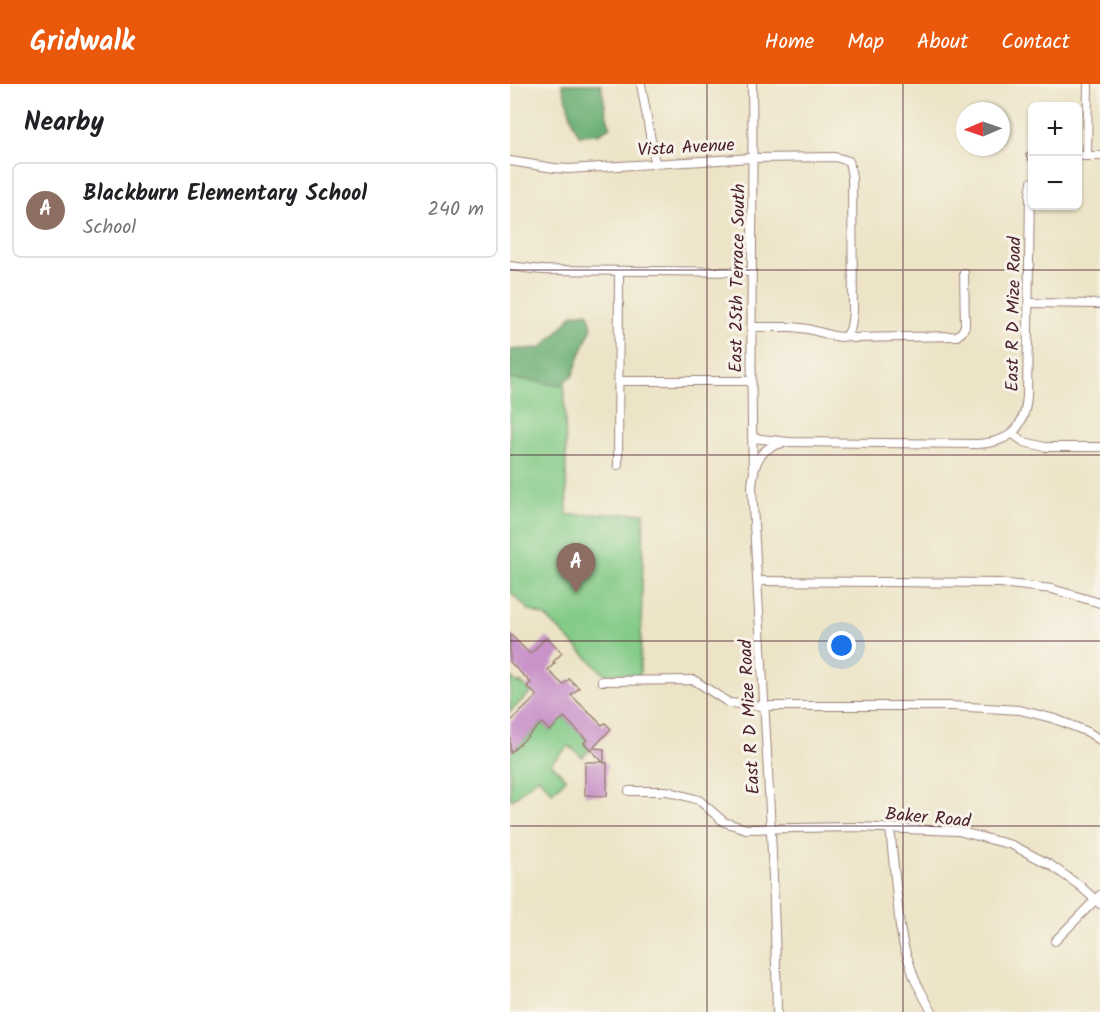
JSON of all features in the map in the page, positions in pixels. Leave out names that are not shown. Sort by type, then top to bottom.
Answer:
[{"type":"street","points":[[641,84],[655,163]]},
{"type":"street","name":"East 25th Terrace South","points":[[752,84],[750,381],[753,472]]},
{"type":"street","points":[[1087,156],[1088,84]]},
{"type":"street","points":[[1082,156],[1100,156]]},
{"type":"street","name":"Vista Avenue","points":[[510,161],[568,169],[753,158],[835,157],[849,161],[852,177],[854,312],[847,336]]},
{"type":"street","name":"East R D Mize Road","points":[[1013,434],[1026,408],[1030,210]]},
{"type":"street","points":[[510,266],[542,270],[752,272]]},
{"type":"street","points":[[618,465],[620,271]]},
{"type":"street","points":[[752,327],[792,327],[853,338],[957,336],[964,327],[964,273]]},
{"type":"street","points":[[1029,303],[1100,304]]},
{"type":"street","points":[[619,381],[750,381]]},
{"type":"street","points":[[752,438],[789,442],[976,444],[999,441],[1013,434],[1024,442],[1045,447],[1100,447]]},
{"type":"street","points":[[753,472],[757,460],[770,446],[789,442]]},
{"type":"street","name":"East R D Mize Road","points":[[753,472],[777,1012]]},
{"type":"street","points":[[757,581],[1000,583],[1052,590],[1100,603]]},
{"type":"street","points":[[602,681],[694,680],[729,703],[764,706],[951,706],[1020,710],[1055,719],[1088,732],[1100,740]]},
{"type":"street","name":"Baker Road","points":[[629,791],[667,791],[699,800],[724,822],[746,828],[855,827],[958,831],[1012,845],[1049,864],[1099,899]]},
{"type":"street","points":[[890,828],[904,947],[915,980],[932,1012]]},
{"type":"street","points":[[1055,941],[1099,899]]},
{"type":"green space","points":[[562,84],[601,84],[610,127],[598,134],[579,135],[573,123]]},
{"type":"green space","points":[[588,312],[592,327],[573,375],[558,386],[537,381],[510,379],[510,350],[541,348],[573,314]]},
{"type":"green space","points":[[564,363],[567,515],[644,513],[640,675],[606,674],[601,671],[546,617],[529,610],[510,592],[510,365]]},
{"type":"green space","points":[[510,676],[531,692],[510,712]]},
{"type":"green space","points":[[550,703],[587,740],[584,743],[590,750],[582,757],[569,746],[551,763],[566,779],[552,792],[538,777],[512,800],[510,798],[510,753],[542,723],[550,731],[559,722]]},
{"type":"building","points":[[510,634],[530,654],[547,637],[562,653],[548,670],[563,685],[569,679],[579,688],[571,695],[602,725],[605,723],[611,729],[593,748],[604,749],[604,763],[607,763],[607,796],[585,795],[585,762],[603,762],[584,743],[587,740],[564,717],[550,731],[542,723],[510,753],[510,722],[537,696],[527,686],[531,683],[510,662]]},
{"type":"place","name":"Blackburn Elementary School","points":[[576,593]]}]
